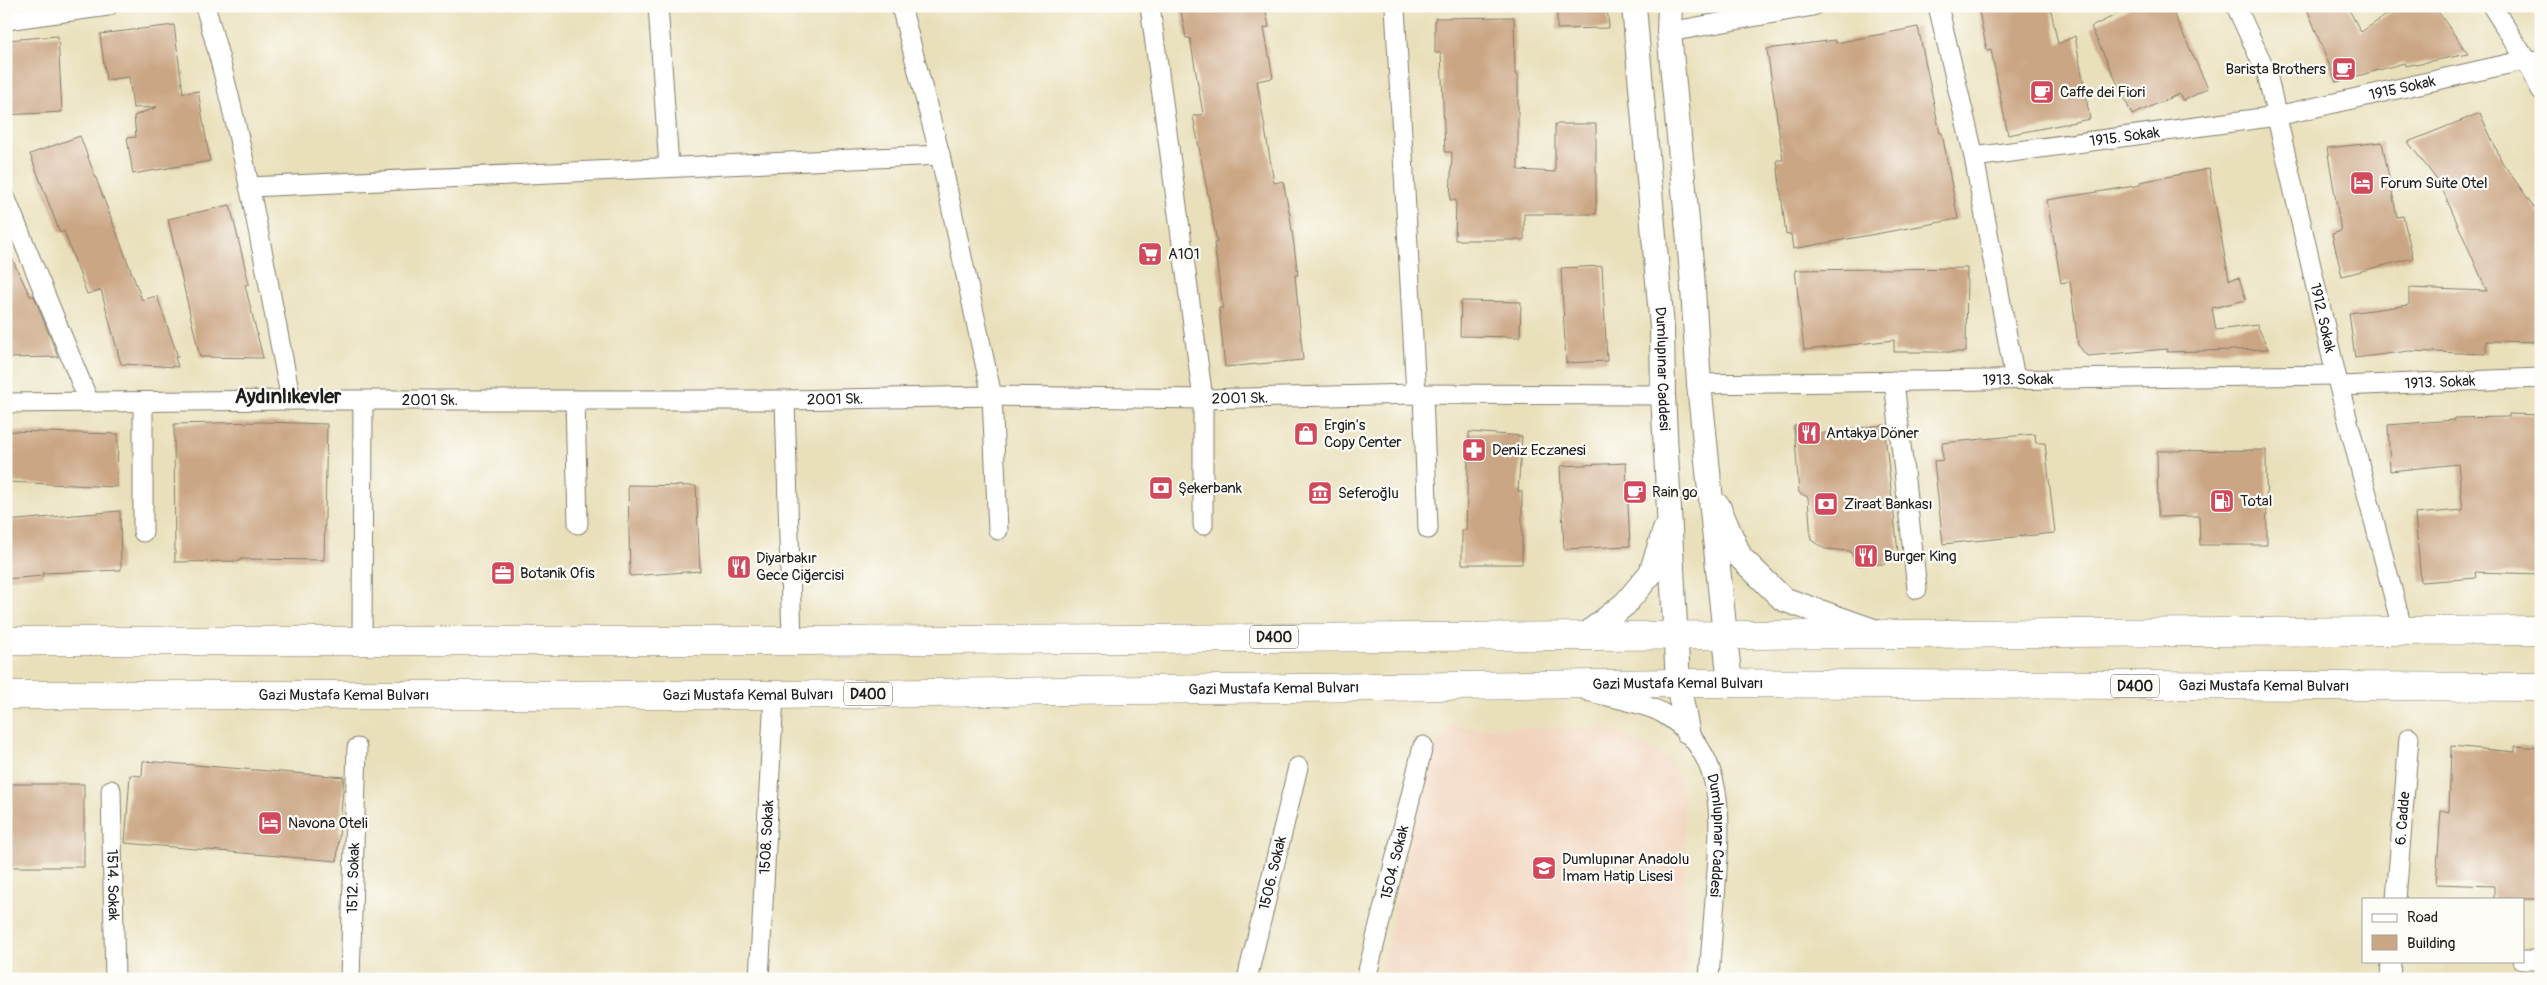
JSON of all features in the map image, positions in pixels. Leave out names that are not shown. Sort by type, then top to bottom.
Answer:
[{"type":"highway","name":"D400","points":[[6,641],[792,641],[2541,630]]},
{"type":"highway","name":"Gazi Mustafa Kemal Bulvarı","points":[[6,695],[774,695],[1678,683],[2541,687]]},
{"type":"street","points":[[6,20],[108,6]]},
{"type":"street","points":[[205,6],[217,47],[249,187],[291,400]]},
{"type":"street","points":[[658,6],[669,168]]},
{"type":"street","points":[[901,6],[940,155],[992,396],[998,530]]},
{"type":"street","points":[[1150,6],[1203,399],[1203,525]]},
{"type":"street","points":[[1395,6],[1428,529]]},
{"type":"street","name":"Dumlupınar Caddesi","points":[[1634,6],[1662,328],[1663,395],[1678,683],[1687,731]]},
{"type":"street","points":[[1670,6],[1669,32],[1692,273],[1699,384],[1730,684]]},
{"type":"street","points":[[1669,32],[1813,6]]},
{"type":"street","points":[[1938,6],[1974,157],[2015,379]]},
{"type":"street","name":"1912. Sokak","points":[[2236,6],[2267,74],[2338,380],[2403,632]]},
{"type":"street","points":[[2492,6],[2534,59],[2541,90]]},
{"type":"street","name":"1915 Sokak","points":[[2277,116],[2534,59]]},
{"type":"street","name":"1915. Sokak","points":[[1974,157],[2277,116]]},
{"type":"street","points":[[249,187],[940,155]]},
{"type":"street","points":[[6,199],[89,402]]},
{"type":"street","name":"1913. Sokak","points":[[1699,384],[2015,379],[2338,380],[2541,378]]},
{"type":"street","points":[[1894,381],[1917,589]]},
{"type":"street","name":"2001 Sk.","points":[[6,403],[291,400],[785,400],[992,396],[1203,399],[1420,394],[1663,395]]},
{"type":"street","points":[[575,400],[578,524]]},
{"type":"street","points":[[785,400],[792,641]]},
{"type":"street","points":[[362,641],[363,401]]},
{"type":"street","points":[[143,403],[143,532]]},
{"type":"street","points":[[1710,489],[1740,557],[1783,600],[1885,635]]},
{"type":"street","points":[[1586,635],[1625,604],[1651,572],[1669,516]]},
{"type":"street","name":"Dumlupınar Caddesi","points":[[1564,685],[1662,713],[1687,731],[1700,746],[1716,784],[1721,829],[1709,979]]},
{"type":"street","name":"1508. Sokak","points":[[759,979],[774,695]]},
{"type":"street","name":"6. Cadde","points":[[2396,898],[2409,738]]},
{"type":"street","name":"1504. Sokak","points":[[1366,979],[1423,746]]},
{"type":"street","name":"1512. Sokak","points":[[350,979],[358,748]]},
{"type":"street","name":"1506. Sokak","points":[[1247,979],[1298,767]]},
{"type":"street","name":"1514. Sokak","points":[[111,790],[115,979]]},
{"type":"street","points":[[2524,960],[2541,960]]},
{"type":"street","points":[[2390,979],[2391,962]]},
{"type":"shaded area","name":"Dumlupınar Anadolu İmam Hatip Lisesi","points":[[1451,727],[1604,728],[1659,752],[1675,769],[1684,796],[1685,940],[1683,979],[1379,979],[1429,754]]},
{"type":"building","points":[[1180,6],[1265,6],[1269,27],[1264,28],[1273,78],[1257,81],[1274,183],[1283,181],[1290,216],[1298,275],[1295,275],[1303,360],[1225,367],[1219,308],[1223,308],[1214,243],[1217,242],[1193,116],[1203,114],[1190,38],[1186,38]]},
{"type":"building","points":[[1557,6],[1607,6],[1609,28],[1557,29]]},
{"type":"building","name":"Caffe dei Fiori","points":[[1978,6],[2050,6],[2058,44],[2075,36],[2090,119],[2008,135],[1991,50],[1987,51]]},
{"type":"building","points":[[2134,6],[2170,6],[2208,88],[2183,101],[2179,94],[2132,115],[2091,27]]},
{"type":"building","points":[[2306,6],[2347,6],[2361,32],[2400,6],[2434,6],[2468,54],[2405,66],[2404,63],[2336,82]]},
{"type":"building","points":[[1514,17],[1515,74],[1518,74],[1518,170],[1555,172],[1555,124],[1596,124],[1596,214],[1524,214],[1524,240],[1455,240],[1456,200],[1450,200],[1452,152],[1445,152],[1441,53],[1435,53],[1435,18]]},
{"type":"building","points":[[174,25],[183,93],[198,91],[210,161],[133,174],[127,138],[136,137],[134,116],[157,107],[133,108],[129,77],[106,80],[100,34]]},
{"type":"building","points":[[1918,27],[1940,133],[1942,133],[1958,219],[1793,249],[1791,234],[1786,235],[1777,160],[1783,160],[1767,49],[1835,40],[1836,43]]},
{"type":"building","points":[[58,36],[62,112],[6,115],[6,40]]},
{"type":"building","points":[[2480,113],[2502,162],[2541,217],[2541,342],[2486,341],[2486,354],[2409,351],[2355,358],[2349,313],[2409,305],[2409,288],[2487,291],[2440,184],[2408,142]]},
{"type":"building","points":[[80,136],[142,300],[157,296],[178,357],[175,357],[178,367],[121,364],[101,290],[87,294],[64,231],[60,233],[30,154]]},
{"type":"building","points":[[2382,142],[2397,217],[2403,216],[2413,258],[2342,276],[2332,234],[2341,231],[2327,148]]},
{"type":"building","points":[[2209,169],[2229,280],[2239,278],[2246,300],[2212,308],[2216,330],[2257,325],[2268,349],[2167,352],[2167,349],[2087,356],[2078,345],[2070,281],[2061,283],[2047,200],[2141,185],[2140,182]]},
{"type":"building","points":[[230,205],[249,284],[245,285],[263,358],[200,357],[168,219]]},
{"type":"building","points":[[6,246],[30,296],[34,296],[58,357],[6,358]]},
{"type":"building","points":[[1602,266],[1607,361],[1566,363],[1561,268]]},
{"type":"building","points":[[1967,268],[1966,352],[1894,352],[1894,340],[1804,350],[1795,270]]},
{"type":"building","points":[[1461,301],[1521,302],[1520,337],[1460,336]]},
{"type":"building","points":[[2509,414],[2541,415],[2541,574],[2475,572],[2476,578],[2421,582],[2415,514],[2463,510],[2458,464],[2390,471],[2388,425],[2454,420],[2454,418],[2509,417]]},
{"type":"building","points":[[260,422],[327,424],[324,560],[240,559],[240,561],[175,562],[174,424]]},
{"type":"building","points":[[1817,424],[1817,434],[1884,425],[1898,552],[1884,564],[1858,565],[1850,551],[1825,549],[1811,540],[1808,497],[1799,493],[1794,426]]},
{"type":"building","points":[[6,431],[118,434],[117,487],[6,482]]},
{"type":"building","points":[[1469,432],[1522,436],[1518,491],[1522,491],[1522,564],[1462,564],[1462,530],[1466,530]]},
{"type":"building","points":[[2035,434],[2036,443],[2045,443],[2055,533],[1943,544],[1934,461],[1943,460],[1942,443]]},
{"type":"building","points":[[2266,450],[2267,545],[2200,545],[2199,516],[2158,517],[2157,451]]},
{"type":"building","points":[[1626,463],[1630,546],[1564,549],[1560,466]]},
{"type":"building","points":[[628,485],[696,486],[700,571],[630,576]]},
{"type":"building","points":[[120,511],[121,570],[43,573],[43,576],[6,579],[6,521]]},
{"type":"building","points":[[2451,746],[2515,752],[2515,746],[2541,748],[2541,899],[2494,898],[2494,886],[2436,884],[2441,810],[2449,812]]},
{"type":"building","name":"Navona Oteli","points":[[143,761],[344,777],[337,861],[125,843],[130,775],[142,776]]},
{"type":"building","points":[[11,784],[84,784],[84,867],[11,867]]},
{"type":"place","name":"Barista Brothers","points":[[2344,69]]},
{"type":"place","name":"Caffe dei Fiori","points":[[2042,92]]},
{"type":"place","name":"Forum Suite Otel","points":[[2362,183]]},
{"type":"place","name":"A101","points":[[1150,254]]},
{"type":"place","name":"Antakya Döner","points":[[1809,433]]},
{"type":"place","name":"Ergin's Copy Center","points":[[1306,434]]},
{"type":"place","name":"Deniz Eczanesi","points":[[1474,450]]},
{"type":"place","name":"Şekerbank","points":[[1161,488]]},
{"type":"place","name":"Rain go","points":[[1635,492]]},
{"type":"place","name":"Seferoğlu","points":[[1320,493]]},
{"type":"place","name":"Total","points":[[2222,501]]},
{"type":"place","name":"Ziraat Bankası","points":[[1826,504]]},
{"type":"place","name":"Burger King","points":[[1866,556]]},
{"type":"place","name":"Diyarbakır Gece Ciğercisi","points":[[739,567]]},
{"type":"place","name":"Botanik Ofis","points":[[503,573]]},
{"type":"place","name":"Navona Oteli","points":[[270,823]]},
{"type":"place","name":"Dumlupınar Anadolu İmam Hatip Lisesi","points":[[1544,868]]},
{"type":"district","name":"Aydınlıkevler","points":[[288,396]]}]
